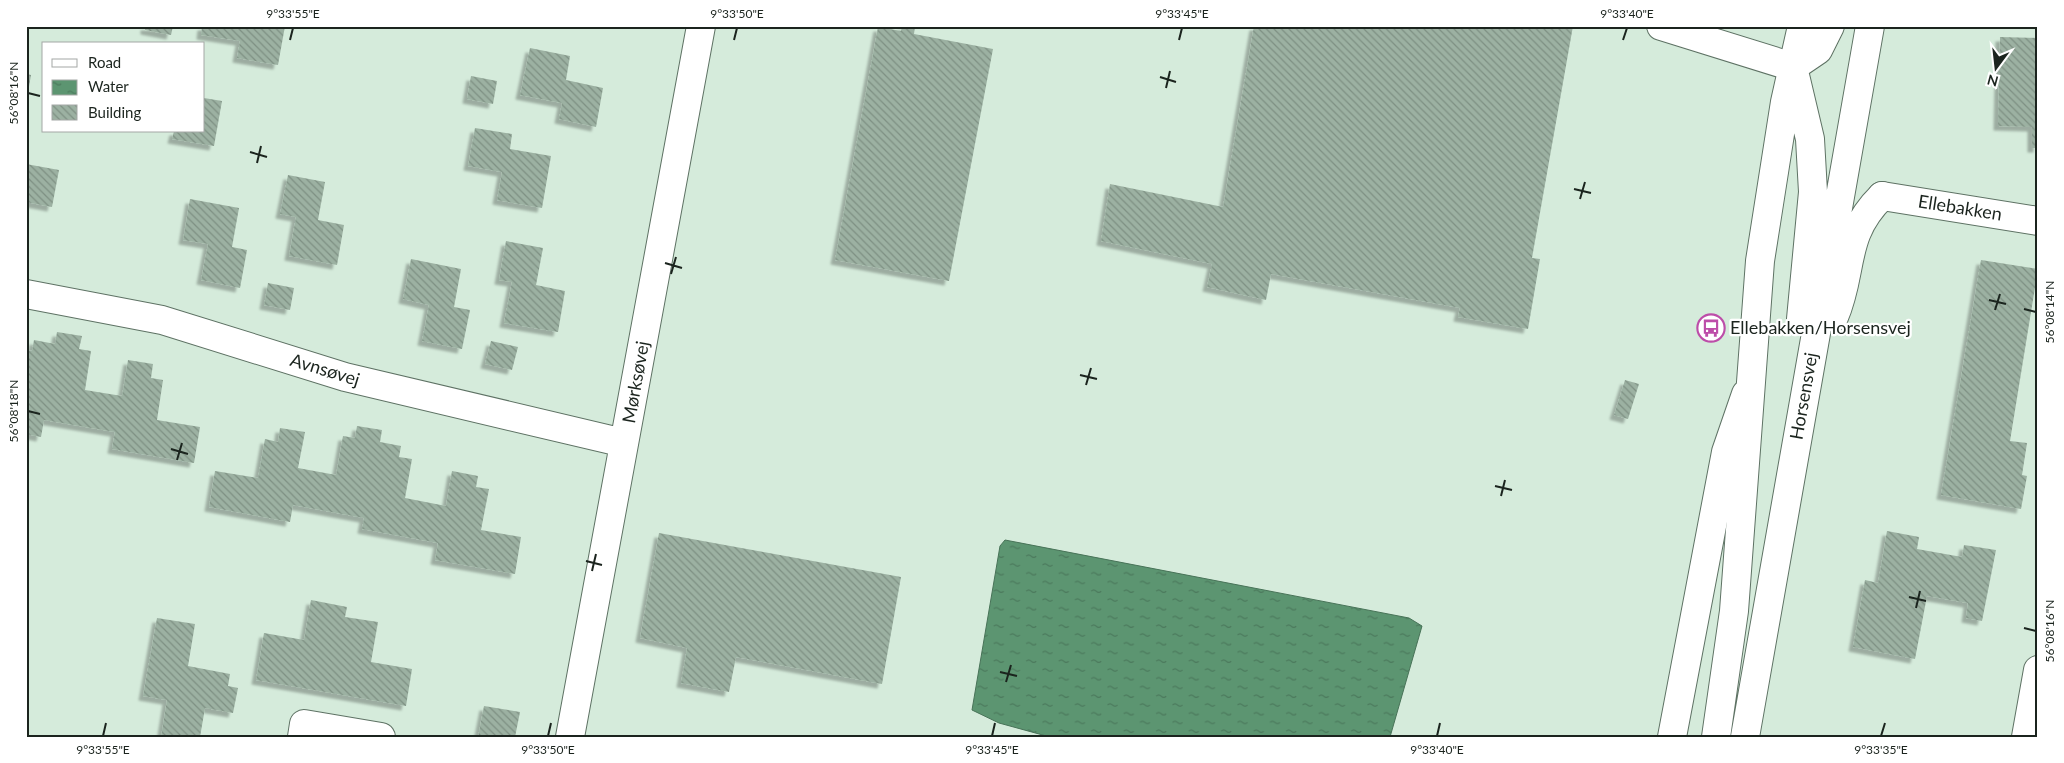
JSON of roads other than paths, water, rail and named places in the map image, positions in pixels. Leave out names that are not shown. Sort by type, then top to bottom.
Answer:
[{"type":"main road","name":"Mørksøvej","points":[[570,737],[701,26]]},
{"type":"main road","points":[[1661,26],[1793,66],[1818,50],[1830,26]]},
{"type":"main road","points":[[1716,737],[1734,611],[1760,261],[1785,102],[1802,26]]},
{"type":"main road","name":"Horsensvej","points":[[1745,737],[1806,380],[1870,26]]},
{"type":"main road","points":[[1793,66],[1810,139],[1812,174],[1800,321],[1806,380]]},
{"type":"main road","name":"Ellebakken","points":[[1806,380],[1836,312],[1854,234],[1867,211],[1882,196],[2038,221]]},
{"type":"main road","name":"Avnsøvej","points":[[26,294],[162,320],[378,386],[624,444]]},
{"type":"main road","points":[[1672,737],[1726,452],[1750,381]]},
{"type":"main road","points":[[2031,721],[2038,670]]},
{"type":"main road","points":[[302,737],[304,724],[382,737]]},
{"type":"water","points":[[1005,540],[1409,618],[1422,626],[1390,737],[1050,737],[999,723],[972,710],[1000,546]]},
{"type":"place","name":"Ellebakken/Horsensvej","points":[[1711,328]]}]
